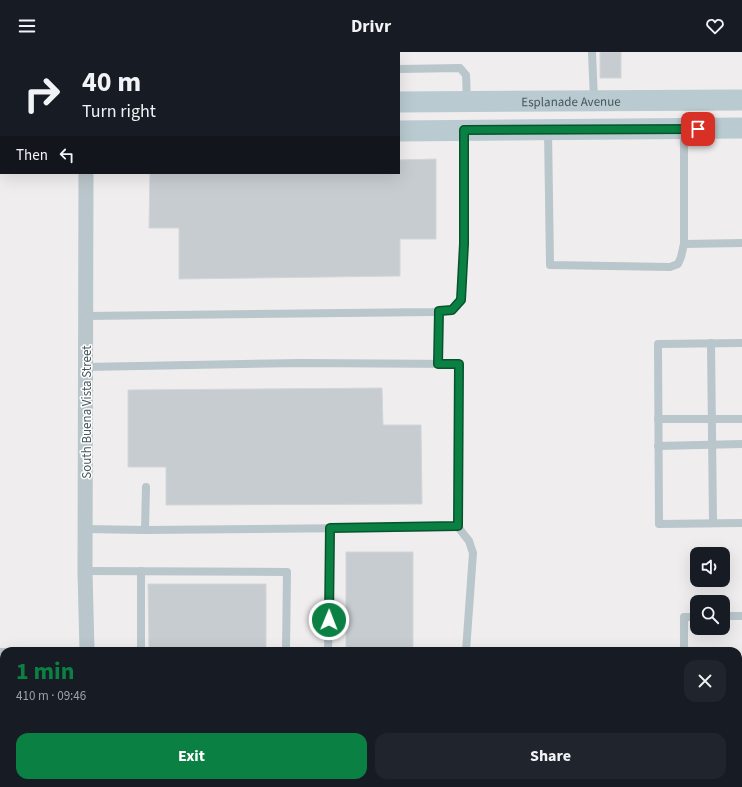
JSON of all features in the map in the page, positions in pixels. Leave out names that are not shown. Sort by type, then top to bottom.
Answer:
[{"type":"main road","points":[[684,100],[684,129]]},
{"type":"main road","name":"Esplanade Avenue","points":[[400,102],[742,100]]},
{"type":"main road","points":[[400,131],[742,128]]},
{"type":"street","name":"South Buena Vista Street","points":[[86,174],[85,571],[87,647]]},
{"type":"lane","points":[[592,52],[594,100]]},
{"type":"lane","points":[[400,69],[460,68],[466,75],[467,101]]},
{"type":"lane","points":[[548,130],[550,266],[670,267],[678,264],[684,244],[684,129]]},
{"type":"lane","points":[[86,316],[452,310],[461,300],[464,244],[464,130]]},
{"type":"lane","points":[[684,244],[742,243]]},
{"type":"lane","points":[[438,364],[439,311]]},
{"type":"lane","points":[[742,342],[658,344],[659,524],[742,523]]},
{"type":"lane","points":[[711,343],[713,523]]},
{"type":"lane","points":[[86,367],[300,363],[459,364],[458,526],[469,541],[473,553],[466,647]]},
{"type":"lane","points":[[658,419],[742,419]]},
{"type":"lane","points":[[658,446],[742,444]]},
{"type":"lane","points":[[145,530],[146,487]]},
{"type":"lane","points":[[85,529],[145,530],[458,526]]},
{"type":"lane","points":[[328,647],[330,528]]},
{"type":"lane","points":[[85,571],[287,572],[286,647]]},
{"type":"lane","points":[[141,571],[141,647]]},
{"type":"lane","points":[[730,616],[742,616]]},
{"type":"lane","points":[[684,647],[684,617],[690,617]]},
{"type":"building","points":[[600,52],[621,52],[621,78],[600,78]]},
{"type":"building","points":[[436,159],[436,239],[400,239],[400,276],[179,279],[179,228],[149,228],[150,174],[400,174],[400,160]]},
{"type":"building","points":[[382,388],[383,425],[421,425],[422,504],[166,505],[166,467],[128,467],[128,390]]},
{"type":"building","points":[[346,552],[413,552],[413,647],[346,647]]},
{"type":"building","points":[[148,584],[266,584],[266,647],[149,647]]},
{"type":"route","points":[[329,620],[330,528],[458,526],[459,364],[438,364],[439,311],[452,310],[461,300],[464,244],[464,130],[698,129]]}]
